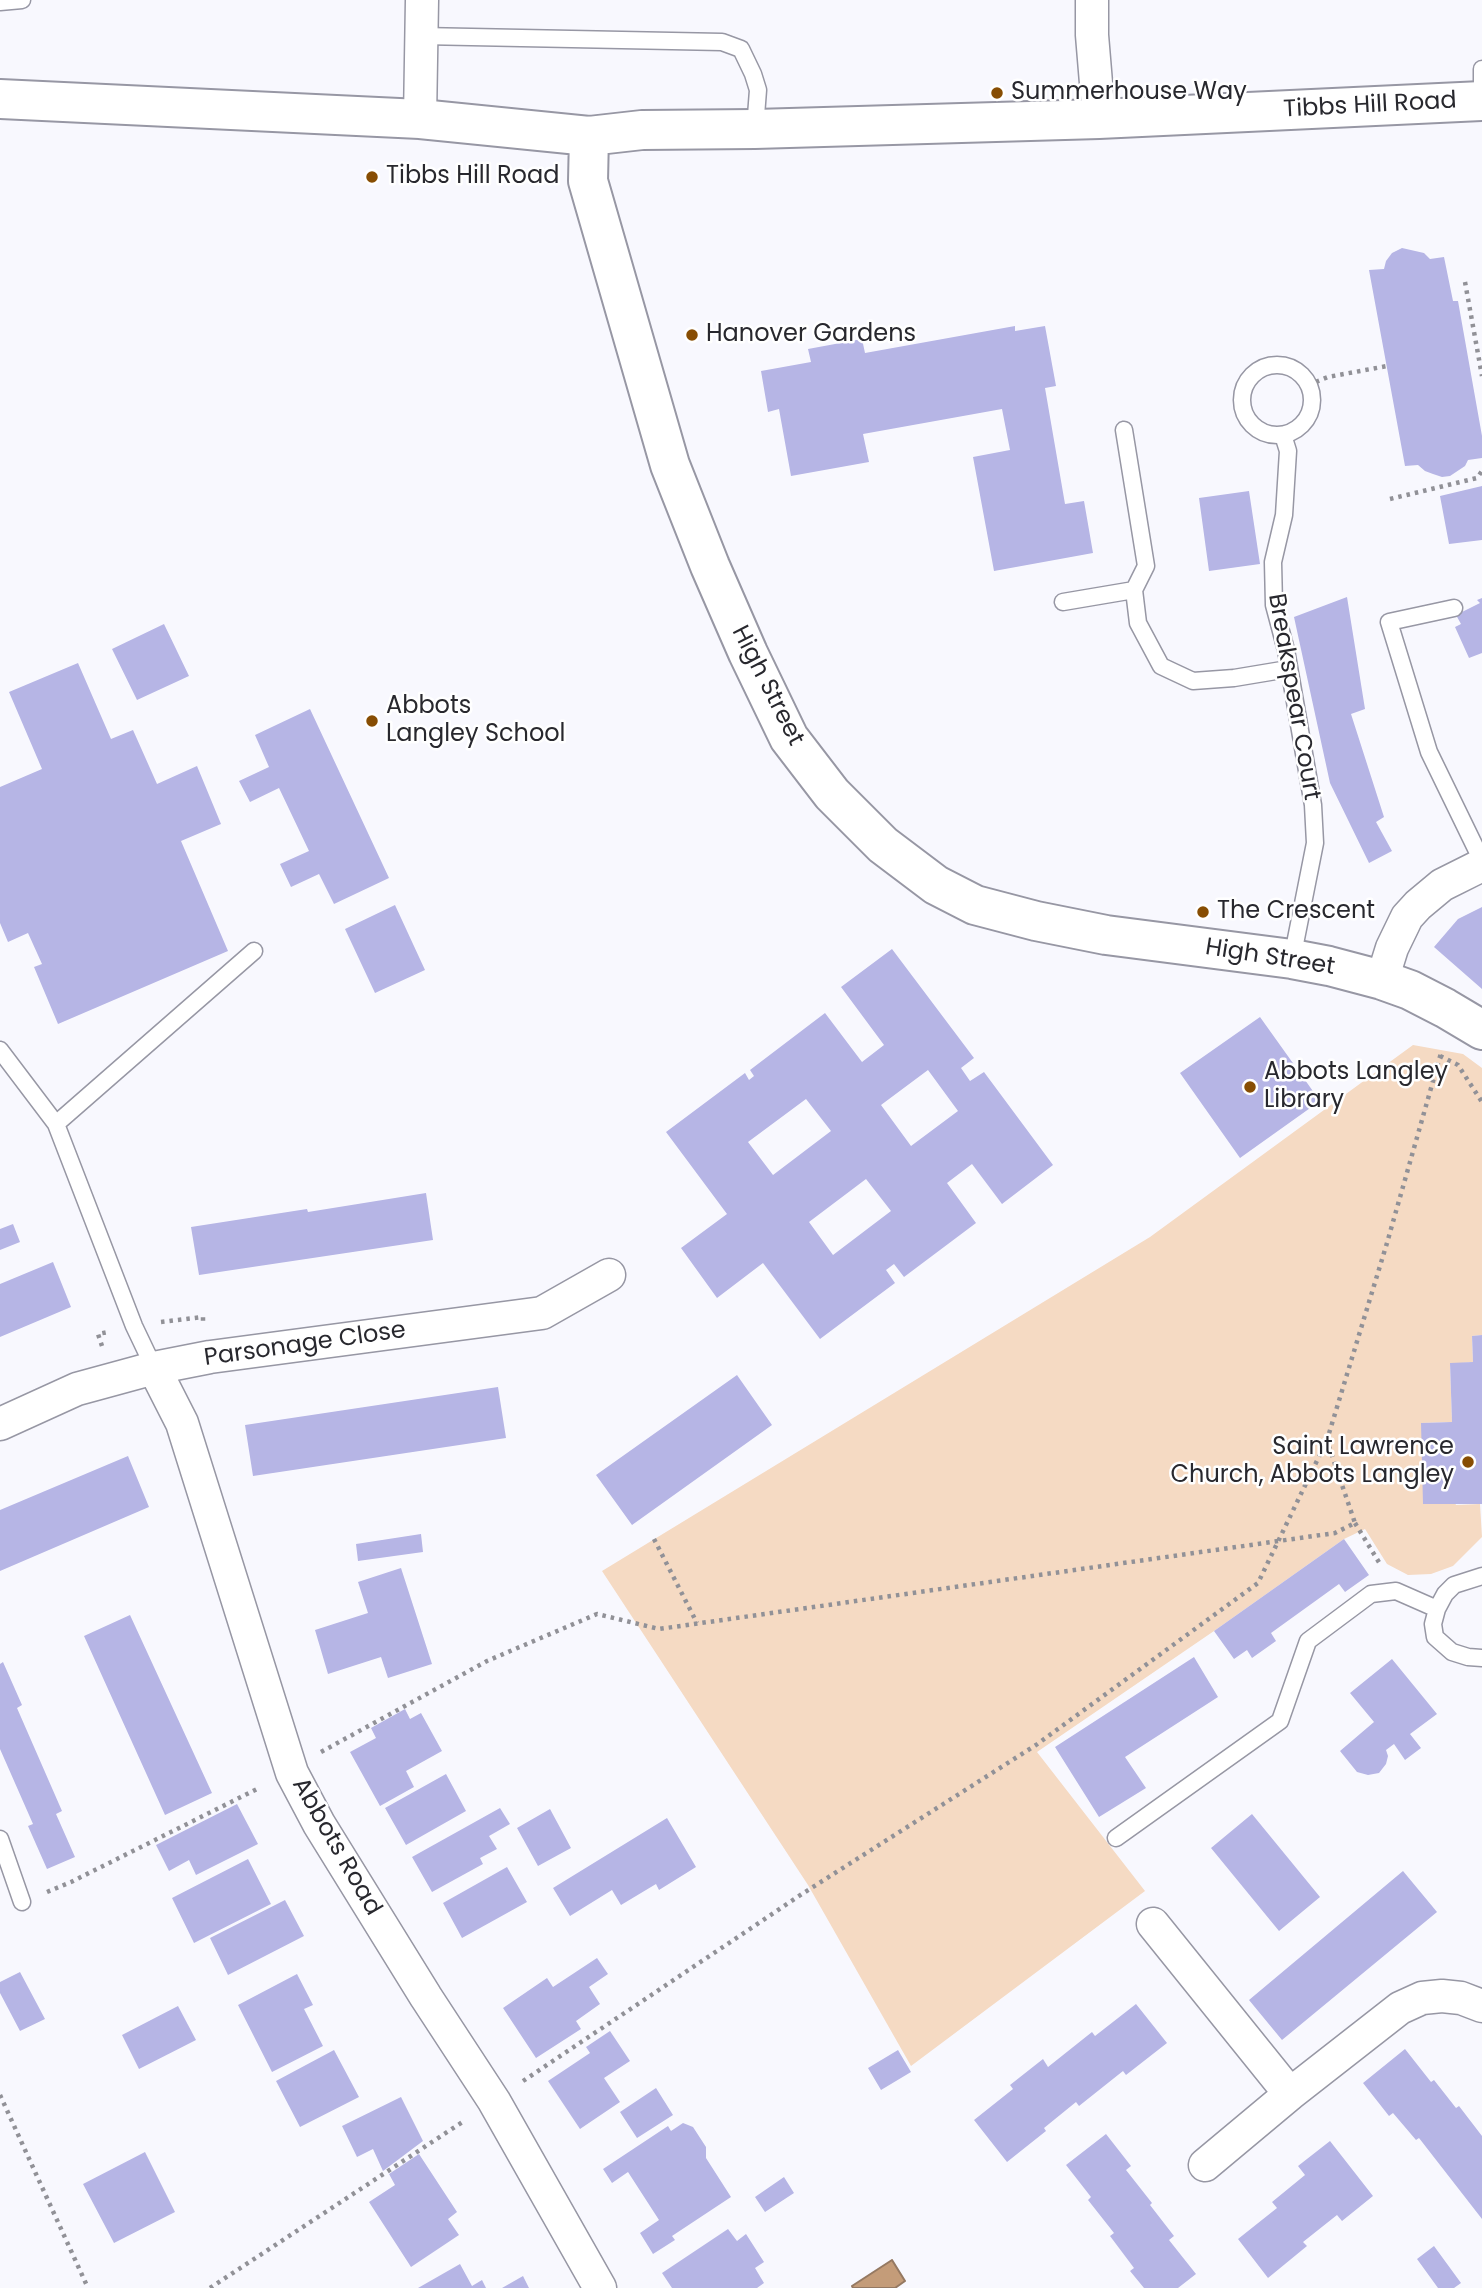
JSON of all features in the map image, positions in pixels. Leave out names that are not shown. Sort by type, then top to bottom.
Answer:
[{"type":"street","points":[[420,119],[422,0]]},
{"type":"street","points":[[1093,0],[1092,35],[1099,119]]},
{"type":"street","name":"Tibbs Hill Road","points":[[0,99],[420,119],[589,136],[642,130],[755,130],[1099,119],[1482,101]]},
{"type":"street","name":"High Street","points":[[589,136],[588,180],[670,465],[710,566],[783,726],[789,738],[832,794],[883,845],[936,884],[975,905],[1106,935],[1329,966],[1410,990],[1482,1030]]},
{"type":"street","points":[[1382,980],[1399,930],[1412,911],[1442,885],[1482,863]]},
{"type":"street","name":"Parsonage Close","points":[[0,1424],[77,1389],[154,1368],[209,1357],[542,1313],[609,1275]]},
{"type":"street","name":"Abbots Road","points":[[154,1368],[182,1423],[292,1773],[319,1824],[494,2101],[600,2288]]},
{"type":"street","points":[[1153,1924],[1290,2094]]},
{"type":"street","points":[[1205,2165],[1373,2027],[1400,2008],[1422,1998],[1441,1996],[1461,1998],[1482,2006]]},
{"type":"lane","points":[[0,2],[22,0]]},
{"type":"lane","points":[[421,36],[722,42],[741,49],[753,74],[758,90],[755,130]]},
{"type":"lane","points":[[1482,69],[1482,83]]},
{"type":"lane","points":[[1274,364],[1292,368],[1305,378],[1311,394],[1310,413],[1299,428],[1283,435],[1261,432],[1246,419],[1241,396],[1254,372],[1274,364]]},
{"type":"lane","points":[[1124,430],[1146,566],[1134,590],[1138,623],[1161,666],[1193,681],[1234,678],[1288,669]]},
{"type":"lane","name":"Breakspear Court","points":[[1283,435],[1288,451],[1284,515],[1273,562],[1274,605],[1286,650],[1313,805],[1315,843],[1292,959]]},
{"type":"lane","points":[[1063,603],[1134,590]]},
{"type":"lane","points":[[1454,608],[1389,622],[1429,752],[1482,863]]},
{"type":"lane","points":[[55,1124],[254,951]]},
{"type":"lane","points":[[0,1050],[55,1124],[134,1326],[154,1368]]},
{"type":"lane","points":[[1482,1576],[1454,1585],[1445,1594],[1433,1624],[1435,1637],[1452,1652],[1482,1658]]},
{"type":"lane","points":[[1116,1838],[1280,1721],[1308,1641],[1371,1594],[1396,1591],[1437,1609]]},
{"type":"lane","points":[[0,1839],[22,1902]]},
{"type":"path","points":[[1465,282],[1480,350],[1482,376]]},
{"type":"path","points":[[1308,385],[1328,377],[1387,366]]},
{"type":"path","points":[[1390,499],[1478,478],[1482,471]]},
{"type":"path","points":[[210,2288],[802,1894],[1036,1745],[1258,1583],[1327,1440],[1444,1046]]},
{"type":"path","points":[[1440,1056],[1458,1065],[1482,1102]]},
{"type":"path","points":[[1327,1440],[1355,1523],[1396,1591]]},
{"type":"path","points":[[22,1902],[71,1882],[292,1773],[329,1746],[486,1661],[597,1614],[659,1629],[1278,1542],[1335,1533],[1355,1523]]},
{"type":"path","points":[[654,1539],[697,1623]]},
{"type":"path","points":[[0,2095],[88,2288]]},
{"type":"shaded area","points":[[1413,1045],[1463,1054],[1482,1068],[1482,1335],[1472,1336],[1473,1362],[1450,1364],[1452,1422],[1421,1423],[1456,1505],[1480,1504],[1482,1537],[1453,1566],[1431,1574],[1408,1575],[1387,1564],[1365,1529],[1344,1539],[1037,1752],[1145,1891],[911,2066],[808,1885],[602,1571],[1150,1237]]},
{"type":"shaded area","points":[[892,2260],[905,2281],[895,2288],[853,2288],[852,2286]]},
{"type":"building","points":[[1402,248],[1424,253],[1430,259],[1444,257],[1453,301],[1458,301],[1482,436],[1482,458],[1468,460],[1465,466],[1450,476],[1433,474],[1418,465],[1405,466],[1369,270],[1384,269],[1392,253]]},
{"type":"building","points":[[1015,326],[1015,331],[1045,326],[1056,386],[1045,388],[1065,504],[1084,501],[1093,553],[994,571],[973,457],[1010,450],[1002,409],[863,434],[869,462],[791,476],[779,409],[768,412],[761,371],[811,362],[808,349],[862,339],[865,353]]},
{"type":"building","points":[[1482,486],[1482,540],[1449,544],[1440,496]]},
{"type":"building","points":[[1249,491],[1260,564],[1209,571],[1199,498]]},
{"type":"building","points":[[1347,597],[1365,709],[1351,714],[1384,817],[1376,822],[1392,851],[1369,863],[1330,783],[1294,617]]},
{"type":"building","points":[[1482,598],[1482,653],[1469,658],[1455,627],[1461,624],[1456,615],[1480,603],[1477,600]]},
{"type":"building","points":[[164,624],[189,676],[137,700],[112,649]]},
{"type":"building","points":[[78,663],[111,739],[133,730],[157,784],[197,766],[221,824],[181,841],[228,951],[58,1024],[34,967],[42,964],[28,933],[8,942],[0,923],[0,787],[42,769],[9,692]]},
{"type":"building","points":[[310,709],[389,878],[334,904],[319,874],[291,887],[280,864],[309,851],[279,788],[250,802],[239,781],[269,767],[255,735]]},
{"type":"building","points":[[395,905],[425,970],[375,993],[345,929]]},
{"type":"building","points":[[1482,907],[1482,989],[1434,947],[1458,919]]},
{"type":"building","points":[[892,949],[974,1058],[961,1068],[970,1081],[984,1072],[1053,1165],[1002,1204],[972,1164],[947,1183],[976,1223],[904,1277],[894,1264],[886,1270],[895,1283],[820,1339],[763,1263],[717,1298],[681,1248],[727,1214],[666,1132],[745,1073],[749,1080],[754,1076],[750,1070],[825,1013],[862,1062],[884,1045],[841,987]],"holes":[[[928,1070],[958,1111],[911,1146],[881,1105]],[[806,1099],[831,1131],[773,1175],[748,1142]],[[866,1179],[891,1211],[833,1255],[809,1222]]]},
{"type":"building","name":"Abbots Langley Library","points":[[1260,1017],[1320,1101],[1240,1158],[1180,1073]]},
{"type":"building","points":[[426,1193],[433,1240],[199,1275],[191,1227]]},
{"type":"building","points":[[13,1224],[20,1242],[0,1250],[0,1229]]},
{"type":"building","points":[[53,1262],[71,1307],[0,1337],[0,1284]]},
{"type":"building","name":"Saint Lawrence Church, Abbots Langley","points":[[1482,1335],[1482,1504],[1423,1504],[1421,1423],[1452,1422],[1450,1363],[1473,1362],[1472,1336]]},
{"type":"building","points":[[737,1375],[772,1425],[632,1525],[596,1475]]},
{"type":"building","points":[[498,1387],[506,1438],[253,1476],[245,1425]]},
{"type":"building","points":[[128,1456],[149,1507],[0,1571],[0,1510]]},
{"type":"building","points":[[421,1534],[423,1552],[358,1561],[356,1544]]},
{"type":"building","points":[[1344,1539],[1369,1575],[1345,1592],[1339,1584],[1271,1633],[1276,1641],[1252,1658],[1247,1650],[1234,1659],[1214,1631]]},
{"type":"building","points":[[401,1568],[432,1664],[388,1678],[381,1657],[328,1674],[315,1630],[368,1613],[358,1582]]},
{"type":"building","points":[[130,1615],[212,1793],[165,1815],[84,1636]]},
{"type":"building","points":[[1194,1657],[1218,1697],[1125,1757],[1146,1788],[1099,1817],[1055,1747]]},
{"type":"building","points":[[1392,1659],[1437,1714],[1410,1734],[1421,1748],[1405,1760],[1394,1744],[1386,1750],[1386,1764],[1379,1773],[1368,1775],[1357,1772],[1340,1751],[1374,1722],[1350,1693]]},
{"type":"building","points":[[3,1662],[22,1705],[17,1708],[62,1811],[56,1814],[75,1857],[47,1869],[28,1826],[33,1824],[0,1749],[0,1664]]},
{"type":"building","points":[[405,1709],[410,1719],[421,1713],[442,1751],[406,1771],[414,1787],[380,1806],[350,1752],[376,1738],[371,1728]]},
{"type":"building","points":[[446,1774],[466,1811],[406,1845],[385,1808]]},
{"type":"building","points":[[237,1804],[258,1844],[196,1875],[189,1860],[169,1871],[156,1845]]},
{"type":"building","points":[[500,1808],[510,1824],[489,1836],[497,1849],[480,1858],[483,1864],[432,1892],[412,1857]]},
{"type":"building","points":[[550,1809],[571,1848],[538,1866],[517,1828]]},
{"type":"building","points":[[1252,1814],[1320,1897],[1279,1931],[1211,1848]]},
{"type":"building","points":[[667,1818],[696,1867],[659,1890],[656,1884],[621,1905],[612,1890],[570,1916],[553,1888]]},
{"type":"building","points":[[248,1859],[271,1904],[194,1943],[172,1898]]},
{"type":"building","points":[[507,1867],[527,1902],[462,1938],[443,1903]]},
{"type":"building","points":[[1403,1871],[1437,1912],[1282,2040],[1249,2000]]},
{"type":"building","points":[[285,1900],[304,1936],[228,1975],[210,1938]]},
{"type":"building","points":[[597,1958],[608,1974],[589,1987],[600,2004],[576,2021],[581,2029],[536,2058],[503,2008],[547,1978],[553,1987]]},
{"type":"building","points":[[20,1972],[45,2019],[20,2031],[0,1993],[0,1982]]},
{"type":"building","points":[[297,1974],[313,2005],[304,2009],[323,2046],[272,2072],[238,2005]]},
{"type":"building","points":[[1136,2004],[1167,2043],[1126,2075],[1123,2071],[1079,2106],[1076,2102],[1044,2128],[1046,2131],[1007,2162],[974,2120],[1013,2089],[1010,2085],[1043,2059],[1048,2067],[1092,2032],[1095,2036]]},
{"type":"building","points":[[178,2006],[196,2040],[139,2069],[122,2035]]},
{"type":"building","points":[[610,2031],[630,2061],[604,2078],[620,2102],[580,2129],[548,2081],[590,2053],[586,2047]]},
{"type":"building","points":[[1405,2049],[1431,2082],[1434,2080],[1456,2108],[1459,2106],[1482,2136],[1482,2219],[1419,2138],[1416,2140],[1393,2113],[1389,2116],[1363,2083]]},
{"type":"building","points":[[334,2050],[359,2097],[300,2127],[276,2081]]},
{"type":"building","points":[[898,2050],[911,2072],[881,2090],[868,2068]]},
{"type":"building","points":[[656,2088],[673,2115],[637,2138],[620,2112]]},
{"type":"building","points":[[401,2097],[423,2141],[383,2171],[373,2149],[357,2157],[342,2126]]},
{"type":"building","points":[[683,2123],[693,2127],[706,2147],[706,2158],[731,2197],[672,2236],[675,2240],[653,2254],[640,2233],[659,2220],[628,2172],[612,2183],[603,2169],[668,2126],[671,2131]]},
{"type":"building","points":[[1106,2134],[1131,2166],[1126,2170],[1174,2236],[1169,2240],[1196,2274],[1178,2288],[1144,2288],[1130,2271],[1134,2268],[1110,2236],[1114,2233],[1088,2200],[1091,2197],[1066,2165]]},
{"type":"building","points":[[1330,2141],[1373,2196],[1342,2221],[1337,2215],[1303,2242],[1307,2246],[1268,2278],[1238,2239],[1277,2208],[1272,2202],[1305,2175],[1298,2166]]},
{"type":"building","points":[[145,2152],[175,2212],[114,2243],[83,2184]]},
{"type":"building","points":[[419,2154],[457,2212],[448,2219],[459,2235],[411,2267],[369,2202],[395,2185],[389,2174]]},
{"type":"building","points":[[784,2177],[794,2193],[765,2212],[755,2197]]},
{"type":"building","points":[[728,2229],[737,2241],[746,2234],[764,2262],[755,2268],[764,2283],[757,2288],[672,2288],[662,2273]]},
{"type":"building","points":[[1434,2246],[1461,2283],[1454,2288],[1438,2288],[1417,2259]]},
{"type":"building","points":[[460,2264],[472,2286],[482,2280],[486,2288],[418,2288]]},
{"type":"building","points":[[523,2276],[529,2288],[502,2288]]},
{"type":"place","name":"Summerhouse Way","points":[[997,93]]},
{"type":"place","name":"Tibbs Hill Road","points":[[372,177]]},
{"type":"place","name":"Hanover Gardens","points":[[692,335]]},
{"type":"place","name":"Abbots Langley School","points":[[372,721]]},
{"type":"place","name":"The Crescent","points":[[1203,912]]},
{"type":"place","name":"Abbots Langley Library","points":[[1250,1087]]},
{"type":"place","name":"Saint Lawrence Church, Abbots Langley","points":[[1468,1462]]}]
